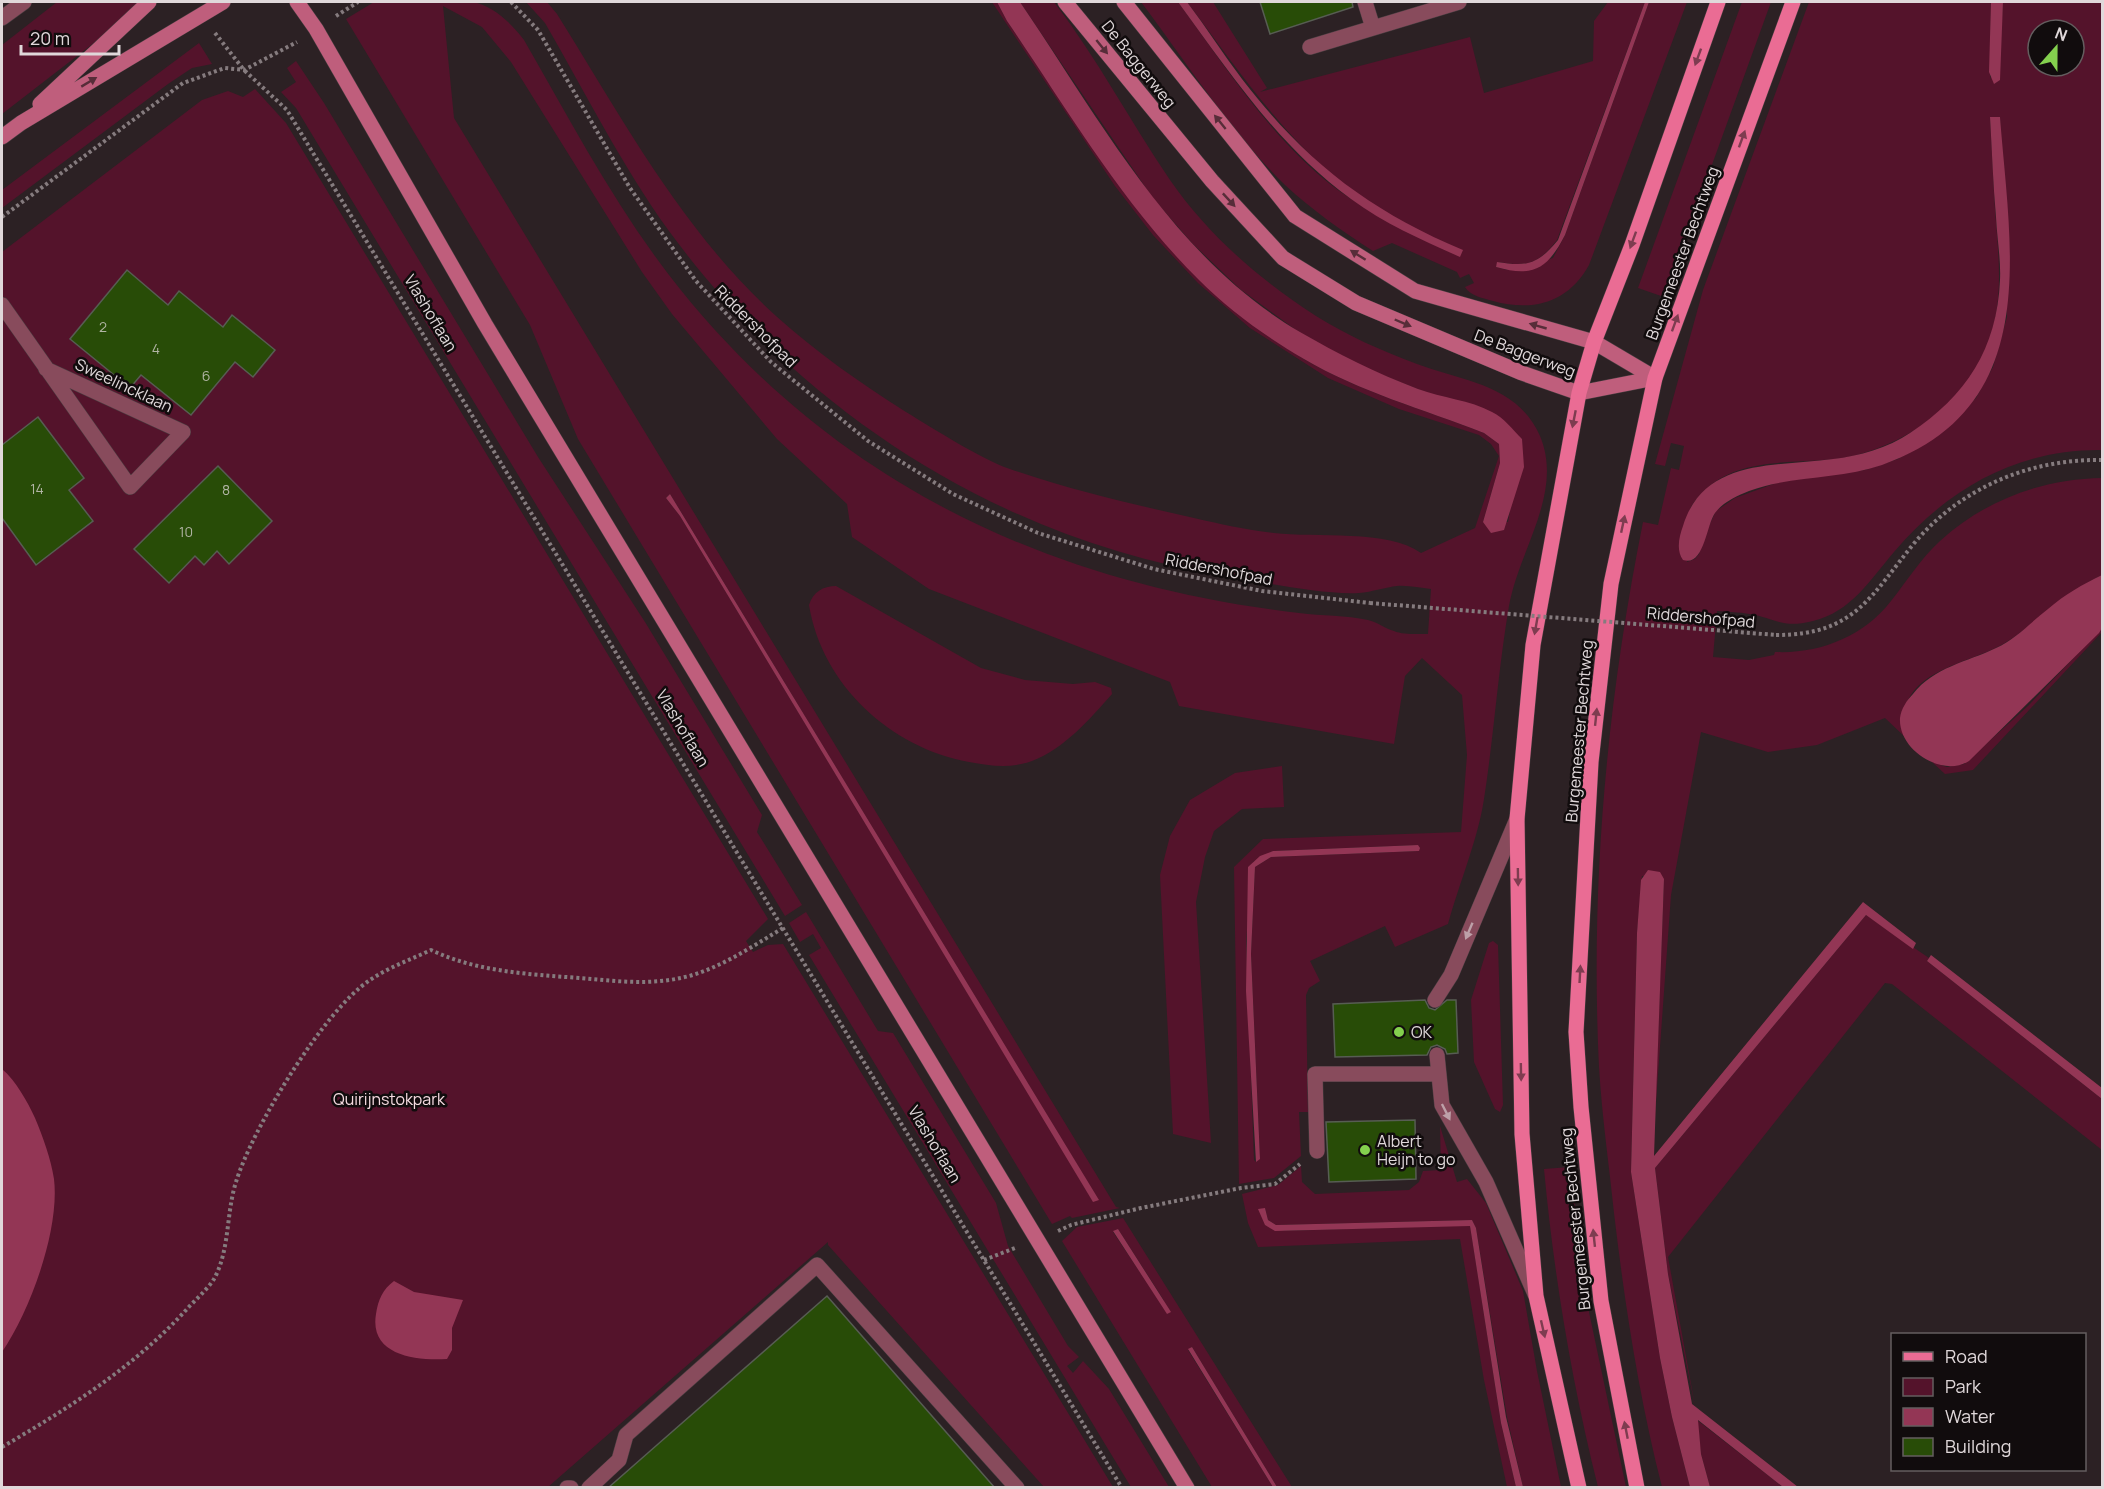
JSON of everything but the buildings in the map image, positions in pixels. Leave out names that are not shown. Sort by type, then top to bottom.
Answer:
[{"type":"main road","points":[[1579,1488],[1536,1296],[1522,1134],[1517,819],[1533,645],[1579,393],[1594,342],[1718,2]]},
{"type":"main road","name":"Burgemeester Bechtweg","points":[[1637,1488],[1601,1300],[1581,1107],[1576,1032],[1591,762],[1611,584],[1655,378],[1793,2]]},
{"type":"street","points":[[2,18],[24,2]]},
{"type":"street","points":[[21,123],[149,2]]},
{"type":"street","points":[[2,137],[21,123],[223,2]]},
{"type":"street","points":[[297,2],[316,29],[485,324],[1039,1239],[1187,1488]]},
{"type":"street","name":"De Baggerweg","points":[[1065,2],[1212,181],[1282,258],[1356,303],[1522,373],[1579,393],[1655,378]]},
{"type":"street","name":"De Baggerweg","points":[[1124,2],[1295,216],[1415,291],[1594,342],[1655,378]]},
{"type":"street","points":[[1365,2],[1373,28]]},
{"type":"street","points":[[1310,47],[1459,2]]},
{"type":"street","name":"Sweelincklaan","points":[[2,305],[46,369],[130,487],[183,432],[46,369]]},
{"type":"street","points":[[1435,1000],[1451,975],[1517,819]]},
{"type":"street","points":[[1437,1055],[1442,1105],[1486,1182],[1536,1296]]},
{"type":"street","points":[[1317,1151],[1315,1074],[1439,1074]]},
{"type":"street","points":[[589,1488],[619,1460],[626,1435],[817,1265],[1017,1488]]},
{"type":"path","name":"Riddershofpad","points":[[511,2],[538,30],[630,188],[696,281],[771,362],[868,441],[953,494],[1038,533],[1154,569],[1262,591],[1370,603],[1797,635],[1829,628],[1861,608],[1884,585],[1917,541],[1938,520],[1970,495],[2005,476],[2078,460],[2103,460]]},
{"type":"path","name":"Vlashoflaan","points":[[204,15],[223,46],[244,70],[287,110],[1122,1488]]},
{"type":"path","points":[[2,217],[183,83],[225,68],[244,70]]},
{"type":"path","points":[[2,1446],[90,1394],[122,1370],[170,1328],[213,1281],[224,1250],[232,1196],[249,1146],[321,1029],[337,1009],[369,981],[431,950],[455,962],[509,973],[642,983],[669,981],[692,975],[733,958],[783,928]]},
{"type":"path","points":[[1039,1239],[1071,1225],[1122,1213],[1241,1188],[1275,1184],[1317,1151]]},
{"type":"green space","points":[[57,2],[142,2],[121,22],[2,114],[2,45]]},
{"type":"green space","points":[[374,2],[472,2],[495,11],[524,40],[611,190],[669,275],[731,347],[799,410],[871,464],[948,510],[1030,547],[1116,577],[1206,599],[1299,613],[1360,618],[1398,632],[1428,634],[1431,589],[1401,586],[1359,593],[1328,592],[1225,576],[1142,558],[1062,532],[986,499],[913,458],[844,411],[780,357],[722,297],[669,231],[620,155],[545,23],[526,2],[547,2],[557,14],[630,133],[683,211],[743,283],[776,316],[823,355],[872,390],[944,435],[1010,469],[1078,490],[1224,525],[1274,533],[1371,537],[1407,545],[1421,553],[1475,528],[1499,456],[1491,444],[1479,435],[1399,409],[1328,378],[1250,328],[1198,283],[1153,235],[1115,186],[992,2],[997,2],[1007,21],[1103,162],[1174,250],[1213,290],[1257,327],[1325,371],[1369,391],[1484,433],[1499,444],[1500,463],[1483,522],[1508,522],[1522,439],[1420,390],[1355,364],[1296,330],[1240,289],[1192,243],[1152,197],[1020,2],[1054,2],[1085,45],[1170,180],[1218,238],[1255,272],[1295,302],[1340,330],[1404,359],[1488,387],[1504,395],[1530,419],[1540,436],[1546,457],[1547,479],[1537,521],[1514,585],[1509,606],[1484,799],[1473,846],[1448,924],[1395,947],[1385,926],[1310,961],[1320,981],[1309,988],[1306,995],[1308,1112],[1299,1112],[1301,1156],[1274,1178],[1239,1184],[1234,867],[1263,839],[1461,832],[1467,755],[1462,695],[1422,658],[1405,676],[1394,744],[1179,706],[1170,682],[929,589],[852,537],[847,504],[777,439],[672,314],[642,272],[511,62],[482,27],[443,6],[454,118],[1116,1207],[1120,1208],[1072,1218],[1070,1216],[1052,1224],[578,439],[530,325],[346,19]],"holes":[[[670,494],[1098,1199],[1093,1201],[680,516],[666,498]],[[1418,845],[1419,851],[1271,857],[1255,867],[1251,954],[1260,1158],[1256,1162],[1254,1160],[1246,941],[1253,862],[1273,851]]]},
{"type":"green space","points":[[1141,2],[1178,2],[1256,108],[1300,158],[1351,199],[1413,229],[1352,192],[1299,143],[1260,98],[1187,2],[1213,2],[1267,88],[1260,92],[1470,37],[1484,93],[1593,61],[1594,21],[1608,2],[1645,2],[1557,240],[1544,254],[1532,262],[1517,264],[1498,262],[1496,267],[1507,270],[1553,258],[1565,235],[1649,2],[1687,2],[1589,265],[1571,288],[1560,296],[1548,301],[1522,305],[1493,301],[1473,295],[1465,287],[1474,283],[1469,274],[1460,278],[1457,272],[1392,243],[1373,251],[1306,203],[1285,185],[1246,142]]},
{"type":"green space","points":[[1742,2],[1771,2],[1664,297],[1638,288]]},
{"type":"green space","points":[[1809,2],[1991,2],[1990,80],[2001,33],[2003,2],[2102,2],[2102,450],[2071,451],[2014,465],[1961,491],[1915,529],[1859,594],[1826,617],[1793,624],[1745,613],[1717,611],[1713,657],[1749,660],[1774,655],[1775,652],[1808,650],[1839,641],[1880,614],[1920,562],[1957,527],[1995,503],[2015,494],[2058,482],[2102,478],[2102,575],[2065,598],[2008,641],[1931,676],[1909,698],[1904,714],[1905,737],[1885,718],[1817,745],[1768,752],[1701,732],[1671,895],[1655,1116],[1664,879],[1642,876],[1637,933],[1631,1172],[1660,1358],[1690,1487],[1662,1487],[1646,1419],[1623,1282],[1599,1067],[1597,930],[1599,862],[1604,793],[1620,657],[1643,522],[1658,525],[1671,468],[1679,470],[1684,446],[1671,443],[1665,466],[1655,464],[1703,290]],"holes":[[[2000,117],[2007,317],[1993,367],[1976,398],[1937,436],[1898,459],[1865,470],[1779,482],[1735,498],[1716,511],[1699,554],[1695,559],[1687,562],[1687,530],[1690,509],[1700,495],[1718,480],[1735,471],[1754,466],[1834,459],[1876,449],[1919,427],[1938,413],[1970,378],[1991,335],[1998,304],[1998,257],[1990,118]]]},
{"type":"green space","points":[[199,43],[212,64],[192,68],[168,84],[2,208],[2,190]]},
{"type":"green space","points":[[296,61],[324,103],[538,457],[645,622],[762,815],[757,832],[802,905],[785,916],[296,108],[281,92],[296,82],[287,68]]},
{"type":"green space","name":"Quirijnstokpark","points":[[255,89],[286,123],[768,919],[746,941],[753,952],[768,945],[783,944],[1113,1487],[1044,1487],[828,1245],[828,1242],[548,1487],[2,1487],[2,252],[202,100],[228,91],[243,97]]},
{"type":"green space","points":[[836,586],[981,668],[1025,680],[1073,684],[1095,682],[1111,688],[1112,694],[1066,741],[1032,761],[1016,765],[993,766],[940,755],[913,743],[888,727],[865,708],[845,686],[829,661],[816,634],[809,605],[819,591]]},
{"type":"green space","points":[[2102,628],[2102,632],[1973,770],[1945,774],[1932,762],[1947,767],[1964,764],[2029,705]]},
{"type":"green space","points":[[1282,766],[1284,807],[1242,809],[1214,831],[1205,857],[1196,902],[1211,1143],[1173,1134],[1160,875],[1170,836],[1190,800],[1235,773]]},
{"type":"green space","points":[[806,912],[878,1031],[893,1033],[996,1203],[1008,1246],[1068,1346],[1079,1357],[1067,1366],[1073,1373],[1083,1361],[1109,1389],[1169,1487],[1131,1487],[809,955],[821,948],[813,934],[800,942],[789,923]]},
{"type":"green space","points":[[1866,915],[1929,958],[1927,961],[2102,1099],[2102,1150],[1892,984],[1885,983],[1668,1257],[1695,1406],[1668,1274],[1655,1168]]},
{"type":"green space","points":[[1493,941],[1498,945],[1503,1105],[1500,1112],[1495,1109],[1474,1062],[1471,1000],[1489,943]]},
{"type":"green space","points":[[1440,1126],[1457,1182],[1467,1179],[1486,1203],[1523,1291],[1561,1487],[1523,1487],[1507,1417],[1476,1228],[1472,1220],[1276,1225],[1268,1220],[1265,1208],[1265,1225],[1284,1231],[1470,1225],[1501,1423],[1516,1487],[1507,1487],[1484,1380],[1460,1239],[1258,1247],[1248,1223],[1242,1194],[1278,1185],[1301,1166],[1302,1182],[1315,1194],[1409,1190],[1419,1182],[1423,1171],[1441,1170]]},
{"type":"green space","points":[[1570,1167],[1589,1312],[1626,1487],[1598,1487],[1565,1330],[1544,1169]]},
{"type":"green space","points":[[1123,1218],[1292,1487],[1277,1487],[1192,1347],[1188,1350],[1273,1487],[1212,1487],[1062,1241],[1077,1227]],"holes":[[[1118,1229],[1163,1299],[1168,1314],[1113,1232]]]},
{"type":"green space","points":[[1697,1420],[1783,1487],[1710,1487],[1701,1454]]},
{"type":"water","points":[[997,2],[1020,2],[1142,183],[1214,266],[1255,301],[1300,332],[1357,363],[1418,389],[1483,408],[1504,420],[1522,439],[1524,467],[1504,530],[1491,533],[1483,522],[1500,463],[1499,444],[1484,433],[1369,391],[1325,371],[1276,342],[1223,302],[1171,251],[1145,220],[1074,122],[1007,21]]},
{"type":"water","points":[[1178,2],[1187,2],[1235,70],[1290,135],[1315,159],[1340,180],[1397,218],[1463,250],[1460,257],[1377,216],[1325,179],[1278,133],[1257,108]]},
{"type":"water","points":[[1645,2],[1649,2],[1565,235],[1559,246],[1546,263],[1538,268],[1520,271],[1496,267],[1497,262],[1525,264],[1532,262],[1558,240]]},
{"type":"water","points":[[1991,2],[2003,2],[2000,80],[1994,84],[1989,72]]},
{"type":"water","points":[[1990,117],[2000,117],[2009,219],[2010,271],[2005,320],[1993,365],[1970,405],[1934,439],[1882,465],[1849,473],[1782,482],[1735,497],[1715,513],[1696,557],[1690,561],[1683,560],[1679,548],[1682,530],[1693,504],[1707,488],[1725,477],[1745,470],[1843,458],[1892,443],[1930,419],[1962,387],[1985,349],[1998,305],[2000,265]]},
{"type":"water","points":[[670,494],[1099,1200],[1093,1202],[680,516],[666,498]]},
{"type":"water","points":[[2102,575],[2102,628],[2099,633],[1969,761],[1947,766],[1935,763],[1924,758],[1906,741],[1901,730],[1900,718],[1907,702],[1921,685],[1951,666],[2003,644],[2061,599]]},
{"type":"water","points":[[1418,845],[1419,851],[1271,857],[1255,867],[1251,954],[1260,1159],[1256,1162],[1246,991],[1248,867],[1260,856],[1273,851]]},
{"type":"water","points":[[1648,870],[1660,872],[1664,879],[1654,1156],[1863,902],[1916,943],[1913,949],[1866,915],[1655,1168],[1668,1274],[1692,1404],[1798,1487],[1783,1487],[1698,1420],[1701,1454],[1710,1487],[1690,1487],[1672,1417],[1660,1358],[1631,1172],[1637,933],[1641,880]]},
{"type":"water","points":[[1931,955],[2102,1088],[2102,1099],[1927,961]]},
{"type":"water","points":[[2,1069],[21,1092],[38,1125],[53,1171],[55,1199],[48,1245],[41,1269],[23,1315],[2,1352]]},
{"type":"water","points":[[1265,1208],[1268,1220],[1276,1225],[1472,1220],[1476,1228],[1506,1417],[1523,1487],[1516,1487],[1501,1423],[1470,1226],[1275,1231],[1265,1225],[1258,1209]]},
{"type":"water","points":[[1118,1229],[1171,1312],[1167,1314],[1113,1231]]},
{"type":"water","points":[[394,1281],[414,1292],[463,1300],[452,1328],[452,1350],[447,1359],[421,1359],[397,1353],[380,1339],[376,1328],[377,1309],[384,1291]]},
{"type":"water","points":[[1192,1347],[1277,1487],[1273,1487],[1188,1349]]},
{"type":"place","name":"OK","points":[[1399,1032]]},
{"type":"place","name":"Albert Heijn to go","points":[[1365,1150]]}]
